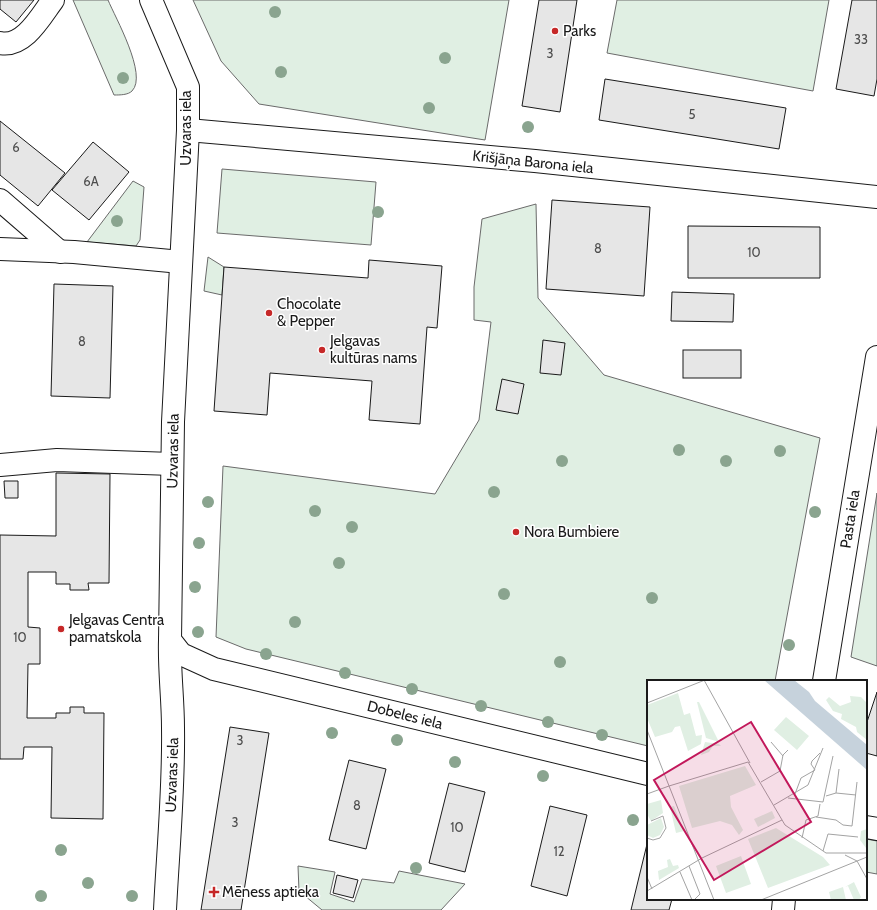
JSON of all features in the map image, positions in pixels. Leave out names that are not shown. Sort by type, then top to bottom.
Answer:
[{"type":"main road","points":[[0,43],[7,44],[28,34],[53,0]]},
{"type":"main road","name":"Uzvaras iela","points":[[151,0],[188,87],[188,130],[172,464],[169,671],[173,727],[165,910]]},
{"type":"main road","name":"Krišjāņa Barona iela","points":[[188,130],[508,159],[877,197]]},
{"type":"main road","points":[[0,200],[60,252]]},
{"type":"main road","points":[[0,249],[60,252],[181,262]]},
{"type":"main road","name":"Pasta iela","points":[[824,680],[877,357]]},
{"type":"main road","points":[[0,465],[57,460],[172,464]]},
{"type":"main road","name":"Dobeles iela","points":[[170,640],[181,654],[214,669],[647,774]]},
{"type":"main road","points":[[867,827],[877,829]]},
{"type":"main road","points":[[783,910],[784,900]]},
{"type":"green space","points":[[73,0],[108,0],[129,46],[133,60],[136,72],[136,83],[132,91],[114,95]]},
{"type":"green space","points":[[193,0],[509,0],[485,140],[259,104],[221,61]]},
{"type":"green space","points":[[617,0],[829,0],[813,91],[607,53]]},
{"type":"green space","points":[[222,169],[376,182],[371,245],[217,233]]},
{"type":"green space","points":[[133,181],[144,187],[140,240],[136,246],[87,242]]},
{"type":"green space","points":[[536,204],[538,298],[604,375],[820,438],[775,680],[647,680],[647,746],[246,649],[216,637],[223,466],[435,494],[479,420],[491,322],[474,320],[474,287],[482,219]]},
{"type":"green space","points":[[208,257],[224,267],[222,295],[204,291]]},
{"type":"green space","points":[[877,493],[877,666],[851,657]]},
{"type":"green space","points":[[867,839],[877,841],[877,874],[867,872]]},
{"type":"green space","points":[[298,866],[335,872],[330,894],[354,902],[362,879],[394,883],[399,871],[465,884],[441,910],[322,910],[299,891]]},
{"type":"building","points":[[0,0],[34,0],[16,22],[0,9]]},
{"type":"building","points":[[539,0],[577,0],[560,112],[522,106]]},
{"type":"building","points":[[852,0],[877,0],[877,79],[874,96],[836,89]]},
{"type":"building","points":[[605,79],[786,108],[779,149],[599,120]]},
{"type":"building","points":[[0,121],[65,173],[38,206],[0,175]]},
{"type":"building","points":[[93,142],[129,172],[89,220],[52,190]]},
{"type":"building","points":[[552,200],[650,207],[644,296],[546,289]]},
{"type":"building","points":[[688,226],[820,227],[820,278],[688,278]]},
{"type":"building","name":"Jelgavas kultūras nams","points":[[369,260],[442,266],[437,328],[427,327],[420,424],[369,420],[372,381],[270,373],[267,415],[214,411],[224,267],[368,278]]},
{"type":"building","points":[[54,284],[113,286],[110,398],[51,396]]},
{"type":"building","points":[[672,292],[734,294],[733,322],[671,321]]},
{"type":"building","points":[[543,340],[565,343],[561,375],[540,373]]},
{"type":"building","points":[[683,350],[741,350],[741,378],[683,378]]},
{"type":"building","points":[[502,379],[524,384],[518,414],[496,410]]},
{"type":"building","points":[[56,473],[110,474],[109,583],[88,583],[89,590],[70,590],[70,584],[56,584],[56,572],[28,572],[28,627],[40,628],[40,664],[28,664],[27,718],[56,718],[56,713],[70,713],[70,707],[84,707],[84,713],[104,713],[103,819],[51,818],[52,747],[24,747],[23,759],[0,759],[0,535],[56,536]]},
{"type":"building","points":[[4,481],[18,481],[18,498],[5,498]]},
{"type":"building","points":[[877,692],[877,756],[867,753],[867,722]]},
{"type":"building","points":[[230,727],[269,733],[241,910],[201,910]]},
{"type":"building","points":[[349,760],[386,769],[366,849],[329,840]]},
{"type":"building","points":[[449,783],[485,792],[465,872],[429,863]]},
{"type":"building","points":[[550,806],[587,815],[567,896],[531,886]]},
{"type":"building","points":[[647,844],[647,900],[672,900],[669,910],[631,910]]},
{"type":"building","points":[[337,875],[358,880],[353,898],[333,893]]},
{"type":"place","name":"Parks","points":[[555,31]]},
{"type":"place","name":"Chocolate & Pepper","points":[[269,313]]},
{"type":"place","name":"Jelgavas kultūras nams","points":[[322,350]]},
{"type":"place","name":"Nora Bumbiere","points":[[516,532]]},
{"type":"place","name":"Jelgavas Centra pamatskola","points":[[61,629]]},
{"type":"place","name":"Mēness aptieka","points":[[214,892]]}]
